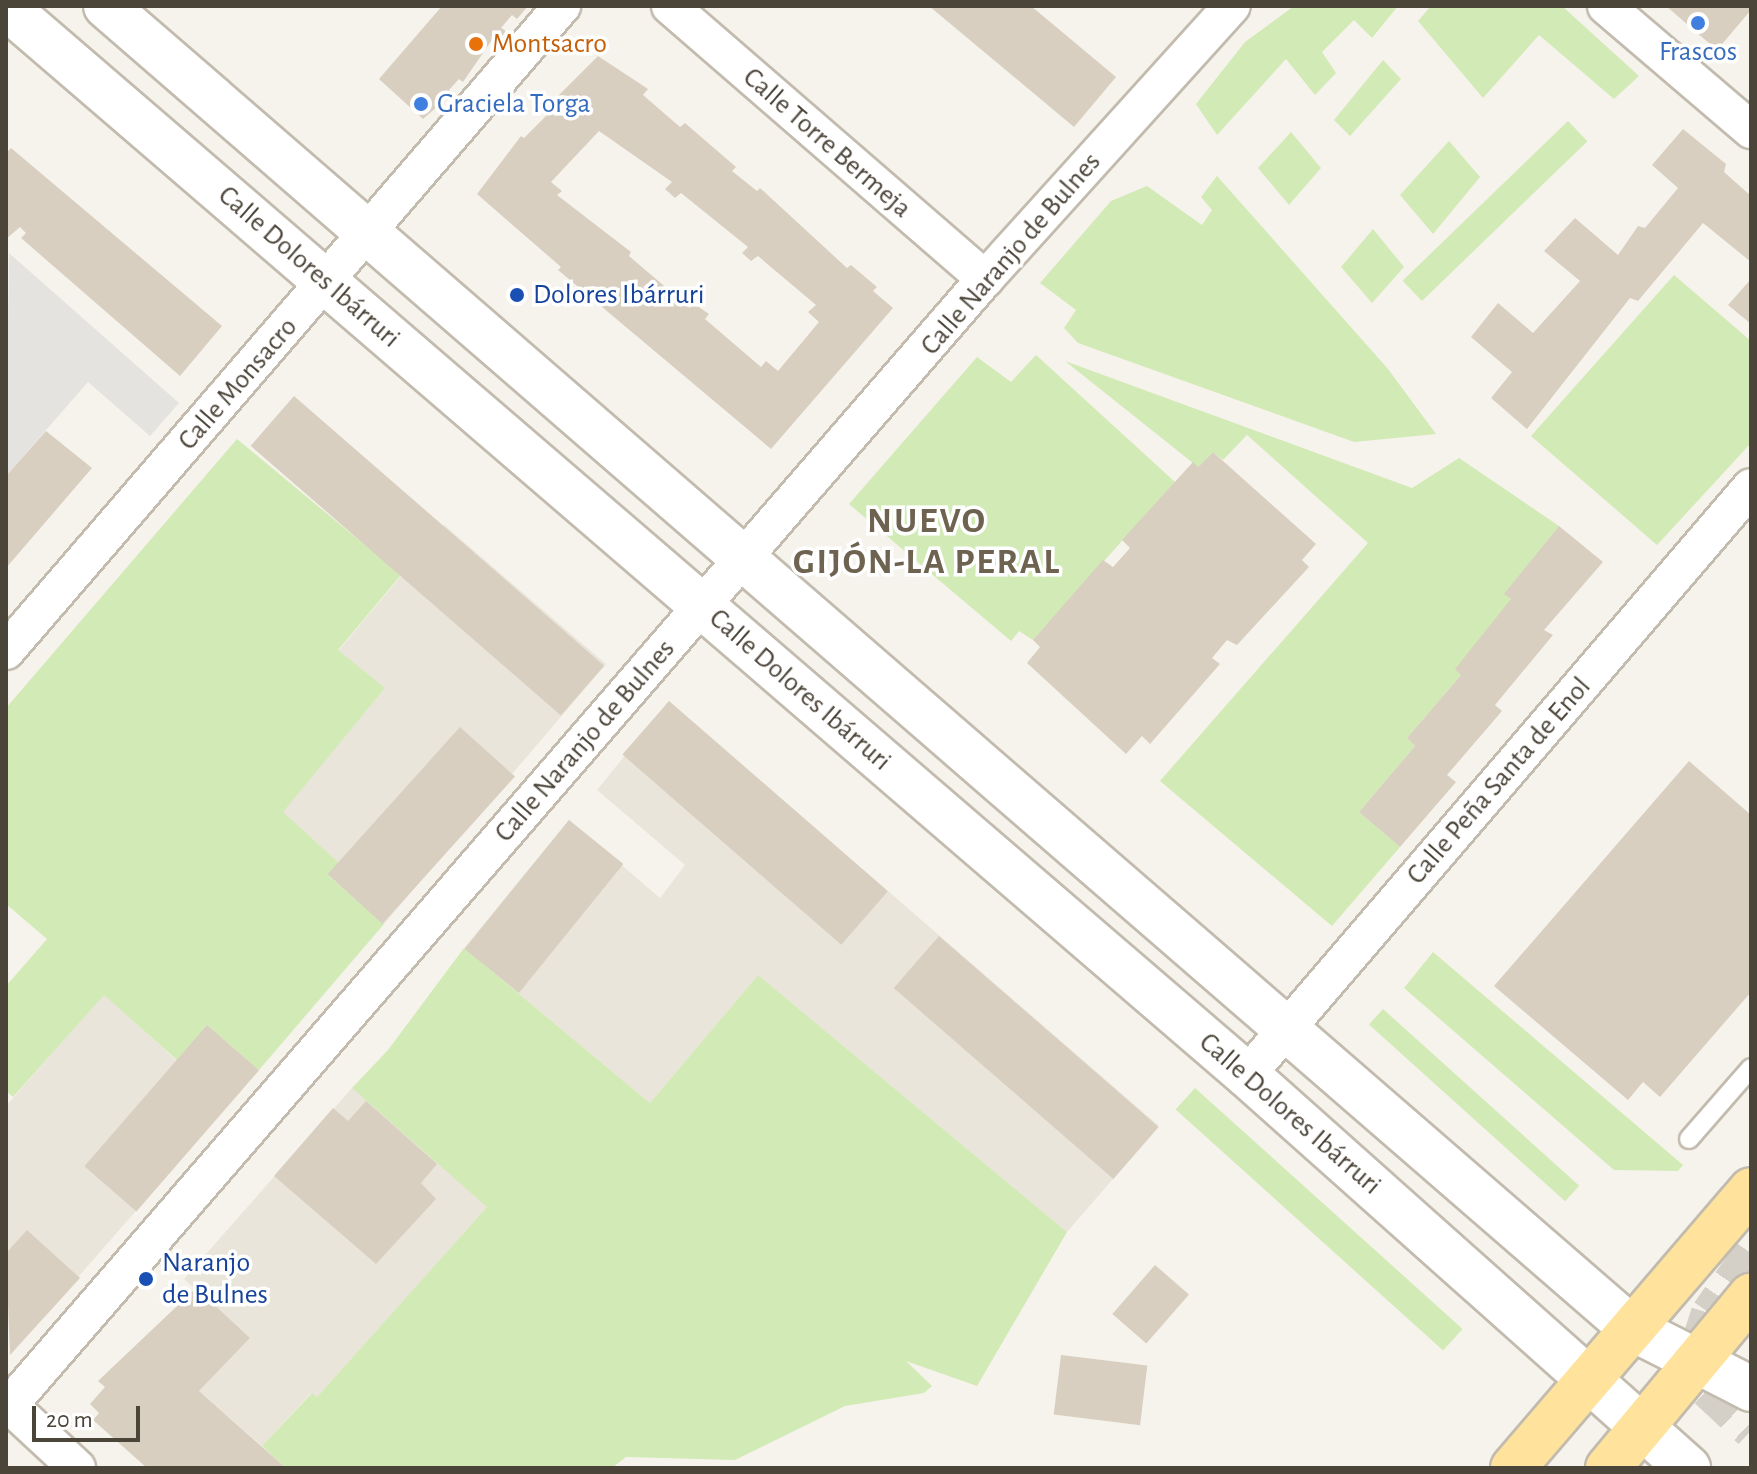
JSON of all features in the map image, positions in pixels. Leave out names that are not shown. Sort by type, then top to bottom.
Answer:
[{"type":"main road","points":[[1513,1468],[1751,1190]]},
{"type":"main road","points":[[1608,1468],[1645,1428],[1693,1363],[1751,1296]]},
{"type":"street","points":[[106,6],[1631,1328],[1693,1363],[1751,1389]]},
{"type":"street","name":"Calle Monsacro","points":[[6,651],[562,6]]},
{"type":"street","name":"Calle Torre Bermeja","points":[[670,6],[985,279]]},
{"type":"street","name":"Calle Naranjo de Bulnes","points":[[7,1406],[985,279],[1232,6]]},
{"type":"street","points":[[1606,6],[1751,130]]},
{"type":"street","name":"Calle Dolores Ibárruri","points":[[6,7],[1247,1075],[1688,1468]]},
{"type":"street","name":"Calle Peña Santa de Enol","points":[[1247,1075],[1751,487]]},
{"type":"street","points":[[7,1406],[77,1468]]},
{"type":"lane","points":[[1689,1139],[1751,1068]]},
{"type":"shaded area","points":[[9,253],[179,403],[150,436],[88,382],[6,476]]},
{"type":"shaded area","points":[[444,525],[606,664],[384,924],[329,875],[339,863],[282,812],[385,688],[338,651]]},
{"type":"shaded area","points":[[669,701],[1159,1126],[1067,1232],[758,975],[650,1103],[464,948],[569,820],[660,898],[685,865],[597,790]]},
{"type":"shaded area","points":[[104,994],[176,1060],[207,1025],[259,1070],[10,1355],[6,1106]]},
{"type":"shaded area","points":[[352,1088],[488,1206],[317,1397],[311,1393],[262,1446],[199,1391],[250,1338],[184,1279]]},
{"type":"green space","points":[[1294,6],[1398,6],[1372,38],[1354,20],[1322,52],[1336,73],[1315,95],[1286,59],[1217,135],[1196,104],[1245,42]]},
{"type":"green space","points":[[1431,6],[1562,6],[1639,76],[1614,99],[1539,35],[1483,98],[1418,21]]},
{"type":"green space","points":[[1383,60],[1401,79],[1350,136],[1334,120]]},
{"type":"green space","points":[[1568,121],[1587,141],[1422,301],[1403,281]]},
{"type":"green space","points":[[1291,132],[1321,168],[1289,205],[1258,168]]},
{"type":"green space","points":[[1449,141],[1480,177],[1433,234],[1400,195]]},
{"type":"green space","points":[[1217,176],[1388,369],[1436,434],[1354,442],[1078,343],[1064,328],[1076,310],[1040,283],[1111,201],[1147,186],[1202,225],[1212,210],[1201,197]]},
{"type":"green space","points":[[1373,229],[1404,267],[1372,303],[1341,267]]},
{"type":"green space","points":[[1674,275],[1751,341],[1751,443],[1657,545],[1531,436]]},
{"type":"green space","points":[[1036,355],[1175,482],[1033,640],[1019,631],[1011,641],[849,504],[977,357],[1011,382]]},
{"type":"green space","points":[[1065,361],[1412,488],[1459,458],[1559,526],[1505,594],[1511,599],[1461,675],[1407,738],[1415,746],[1359,812],[1400,847],[1332,926],[1160,781],[1368,543],[1247,435],[1223,460],[1213,452],[1198,467]]},
{"type":"green space","points":[[237,439],[401,575],[338,650],[385,688],[283,812],[339,863],[329,876],[384,924],[259,1070],[207,1025],[177,1060],[104,995],[13,1097],[6,1091],[6,986],[47,939],[6,904],[6,708]]},
{"type":"green space","points":[[464,948],[650,1103],[758,975],[1067,1232],[977,1386],[906,1361],[932,1386],[924,1393],[845,1406],[735,1460],[626,1457],[612,1468],[286,1468],[262,1446],[312,1393],[317,1397],[487,1207],[352,1088],[388,1050]]},
{"type":"green space","points":[[1433,952],[1683,1165],[1678,1171],[1614,1170],[1404,988]]},
{"type":"green space","points":[[1383,1009],[1579,1186],[1565,1201],[1369,1025]]},
{"type":"green space","points":[[1195,1088],[1463,1329],[1443,1350],[1176,1110]]},
{"type":"building","points":[[442,6],[528,6],[517,19],[512,15],[501,28],[506,31],[496,43],[492,40],[463,82],[459,79],[449,90],[453,93],[423,119],[379,79]]},
{"type":"building","points":[[929,6],[1031,6],[1116,77],[1074,127]]},
{"type":"building","points":[[1666,6],[1751,6],[1751,10],[1717,50]]},
{"type":"building","points":[[598,56],[648,89],[643,95],[680,127],[685,123],[736,167],[732,171],[757,191],[760,188],[847,268],[851,265],[877,287],[873,291],[893,308],[771,449],[558,270],[561,267],[477,194],[521,136],[524,138],[551,111],[547,107]],"holes":[[[599,131],[672,182],[665,189],[675,198],[681,193],[748,247],[742,253],[751,261],[758,256],[816,305],[808,312],[819,322],[778,371],[766,361],[761,367],[705,319],[709,314],[693,303],[690,308],[629,256],[631,252],[557,195],[562,191],[551,182]]]},
{"type":"building","points":[[1683,129],[1726,164],[1724,172],[1751,196],[1751,262],[1703,223],[1638,301],[1630,298],[1527,429],[1491,398],[1512,372],[1471,337],[1498,303],[1533,333],[1580,281],[1544,251],[1575,218],[1618,255],[1638,226],[1645,228],[1678,188],[1652,165]]},
{"type":"building","points":[[11,148],[222,326],[180,376],[21,238],[26,233],[20,227],[6,239],[6,153]]},
{"type":"building","points":[[1751,279],[1751,324],[1728,305]]},
{"type":"building","points":[[294,396],[604,666],[561,715],[251,446]]},
{"type":"building","points":[[46,431],[92,468],[6,568],[6,476]]},
{"type":"building","points":[[1213,452],[1316,544],[1302,560],[1309,567],[1237,645],[1227,640],[1212,658],[1220,664],[1150,744],[1142,736],[1126,754],[1027,663],[1040,647],[1033,640],[1103,560],[1113,567],[1130,548],[1122,540],[1193,462],[1198,467]]},
{"type":"building","points":[[1559,526],[1603,562],[1544,630],[1553,635],[1495,705],[1502,711],[1447,775],[1456,782],[1400,847],[1359,812],[1415,746],[1407,738],[1461,675],[1455,669],[1511,599],[1504,594]]},
{"type":"building","points":[[669,701],[888,891],[841,945],[622,755]]},
{"type":"building","points":[[460,727],[515,777],[383,924],[328,874]]},
{"type":"building","points":[[1689,761],[1751,815],[1751,992],[1660,1097],[1643,1082],[1628,1100],[1494,986]]},
{"type":"building","points":[[569,820],[623,864],[519,993],[465,949]]},
{"type":"building","points":[[939,936],[1159,1127],[1113,1179],[894,988]]},
{"type":"building","points":[[207,1025],[259,1070],[136,1211],[84,1166]]},
{"type":"building","points":[[366,1101],[437,1164],[421,1183],[436,1199],[376,1264],[274,1176],[333,1108],[348,1121]]},
{"type":"building","points":[[27,1230],[80,1278],[10,1355],[6,1253]]},
{"type":"building","points":[[1155,1265],[1189,1295],[1146,1344],[1112,1314]]},
{"type":"building","points":[[196,1288],[250,1338],[199,1391],[286,1468],[147,1468],[93,1420],[99,1413],[90,1404],[105,1387],[98,1381]]},
{"type":"building","points":[[1061,1355],[1147,1366],[1140,1425],[1054,1415]]},
{"type":"tunnel","points":[[1751,1253],[1709,1313],[1697,1349],[1707,1390],[1751,1431]]},
{"type":"place","name":"Frascos","points":[[1698,23]]},
{"type":"place","name":"Montsacro","points":[[476,44]]},
{"type":"place","name":"Graciela Torga","points":[[421,104]]},
{"type":"place","name":"Dolores Ibárruri","points":[[517,295]]},
{"type":"place","name":"Naranjo de Bulnes","points":[[146,1279]]},
{"type":"district","name":"NUEVO GIJÓN-LA PERAL","points":[[927,542]]}]
